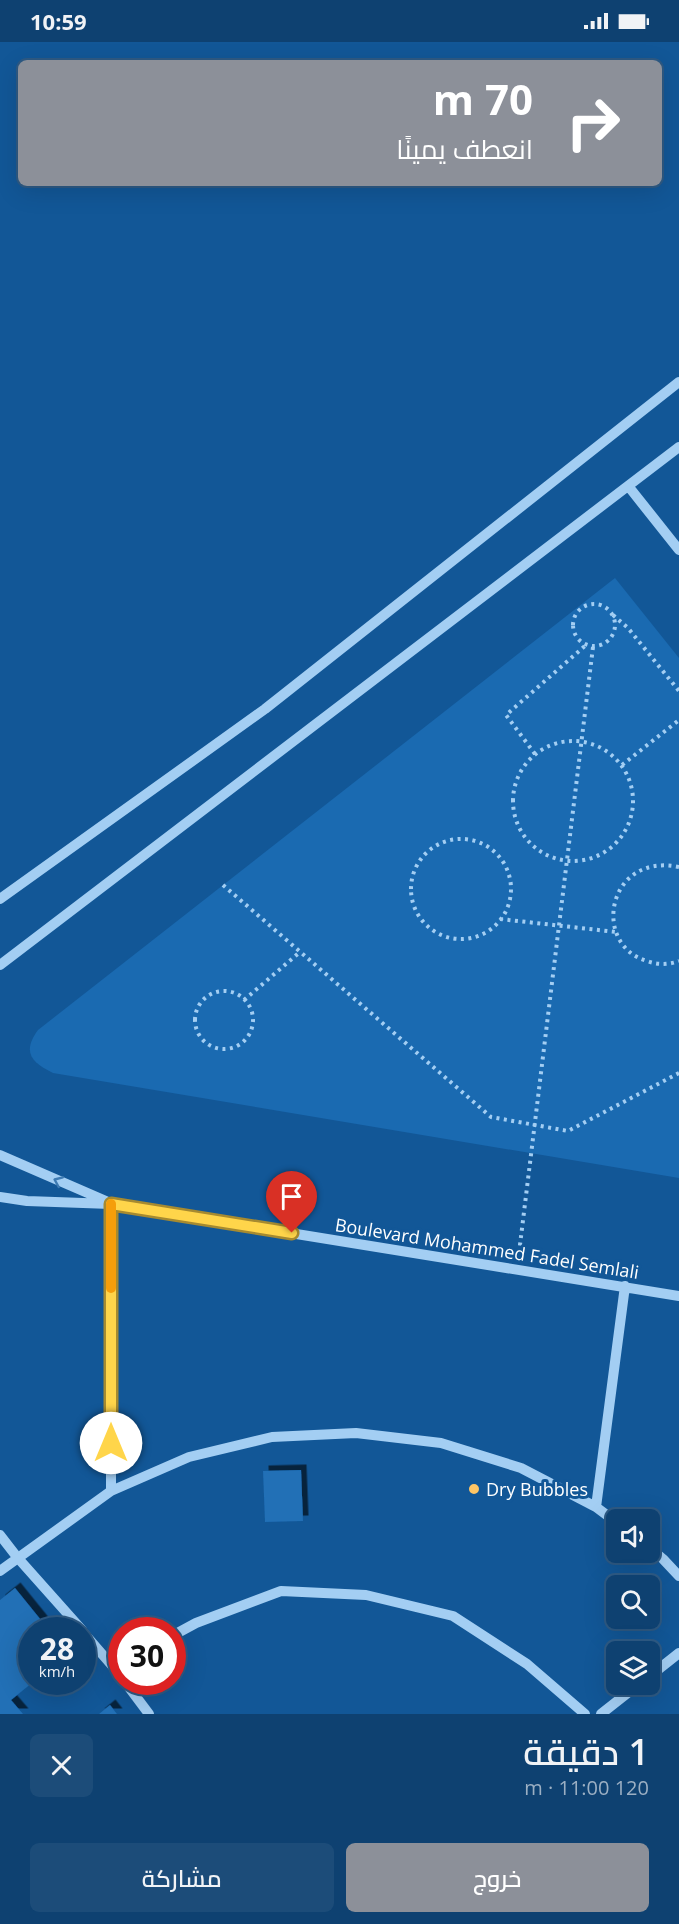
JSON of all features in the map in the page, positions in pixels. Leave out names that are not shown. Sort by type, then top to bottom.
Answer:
[{"type":"street","points":[[0,898],[265,709],[679,382]]},
{"type":"street","points":[[0,965],[679,447]]},
{"type":"street","points":[[629,487],[679,550]]},
{"type":"street","name":"Boulevard Mohammed Fadel Semlali","points":[[0,1155],[111,1204]]},
{"type":"street","name":"Boulevard Mohammed Fadel Semlali","points":[[0,1197],[27,1201],[111,1204],[679,1296]]},
{"type":"street","points":[[111,1204],[111,1491]]},
{"type":"street","points":[[596,1507],[625,1286]]},
{"type":"street","points":[[0,1571],[111,1491],[189,1457],[272,1437],[356,1433],[441,1443],[521,1468],[606,1514]]},
{"type":"street","points":[[0,1535],[70,1617]]},
{"type":"street","points":[[660,1556],[679,1576]]},
{"type":"street","points":[[186,1628],[281,1591],[366,1595],[453,1616],[527,1664],[585,1714]]},
{"type":"street","points":[[96,1644],[108,1656]]},
{"type":"street","points":[[660,1668],[679,1653]]},
{"type":"street","points":[[135,1695],[149,1714]]},
{"type":"street","points":[[601,1714],[625,1695]]},
{"type":"path","points":[[609,611],[615,623],[611,637],[606,642],[593,646],[586,645],[575,636],[573,622],[579,610],[598,605],[609,611],[628,628],[679,691]]},
{"type":"path","points":[[535,754],[506,715],[586,645]]},
{"type":"path","points":[[517,1269],[593,646]]},
{"type":"path","points":[[622,765],[679,720]]},
{"type":"path","points":[[568,740],[581,741],[607,751],[622,765],[631,784],[633,805],[628,824],[618,840],[604,853],[586,860],[567,861],[548,856],[532,846],[520,832],[513,814],[513,795],[518,775],[530,757],[535,754],[547,745],[568,740]]},
{"type":"path","points":[[500,920],[507,909],[511,894],[510,877],[504,862],[493,850],[479,842],[463,839],[447,842],[431,849],[419,862],[412,877],[411,894],[415,910],[425,924],[439,935],[455,939],[471,939],[486,933],[500,920],[616,932]]},
{"type":"path","points":[[679,867],[665,864],[648,866],[633,874],[621,886],[614,902],[613,919],[616,932],[627,949],[640,959],[657,964],[679,961]]},
{"type":"path","points":[[223,885],[491,1117],[568,1131],[679,1073]]},
{"type":"path","points":[[244,1000],[300,952]]},
{"type":"path","points":[[221,991],[231,992],[244,1000],[251,1010],[253,1020],[247,1038],[231,1048],[221,1049],[204,1042],[195,1025],[195,1015],[204,998],[221,991]]},
{"type":"shaded area","points":[[615,578],[679,658],[679,1178],[53,1073],[34,1060],[30,1050],[38,1030]]},
{"type":"building","points":[[301,1470],[303,1521],[265,1522],[263,1471]]},
{"type":"building","points":[[15,1588],[38,1617],[18,1617],[18,1694],[11,1700],[23,1714],[0,1714],[0,1600]]},
{"type":"building","points":[[110,1705],[117,1714],[99,1714]]},
{"type":"slow traffic","points":[[111,1204],[111,1288]]},
{"type":"place","name":"Dry Bubbles","points":[[474,1489]]},
{"type":"route","points":[[111,1443],[111,1204],[292,1233]]}]
